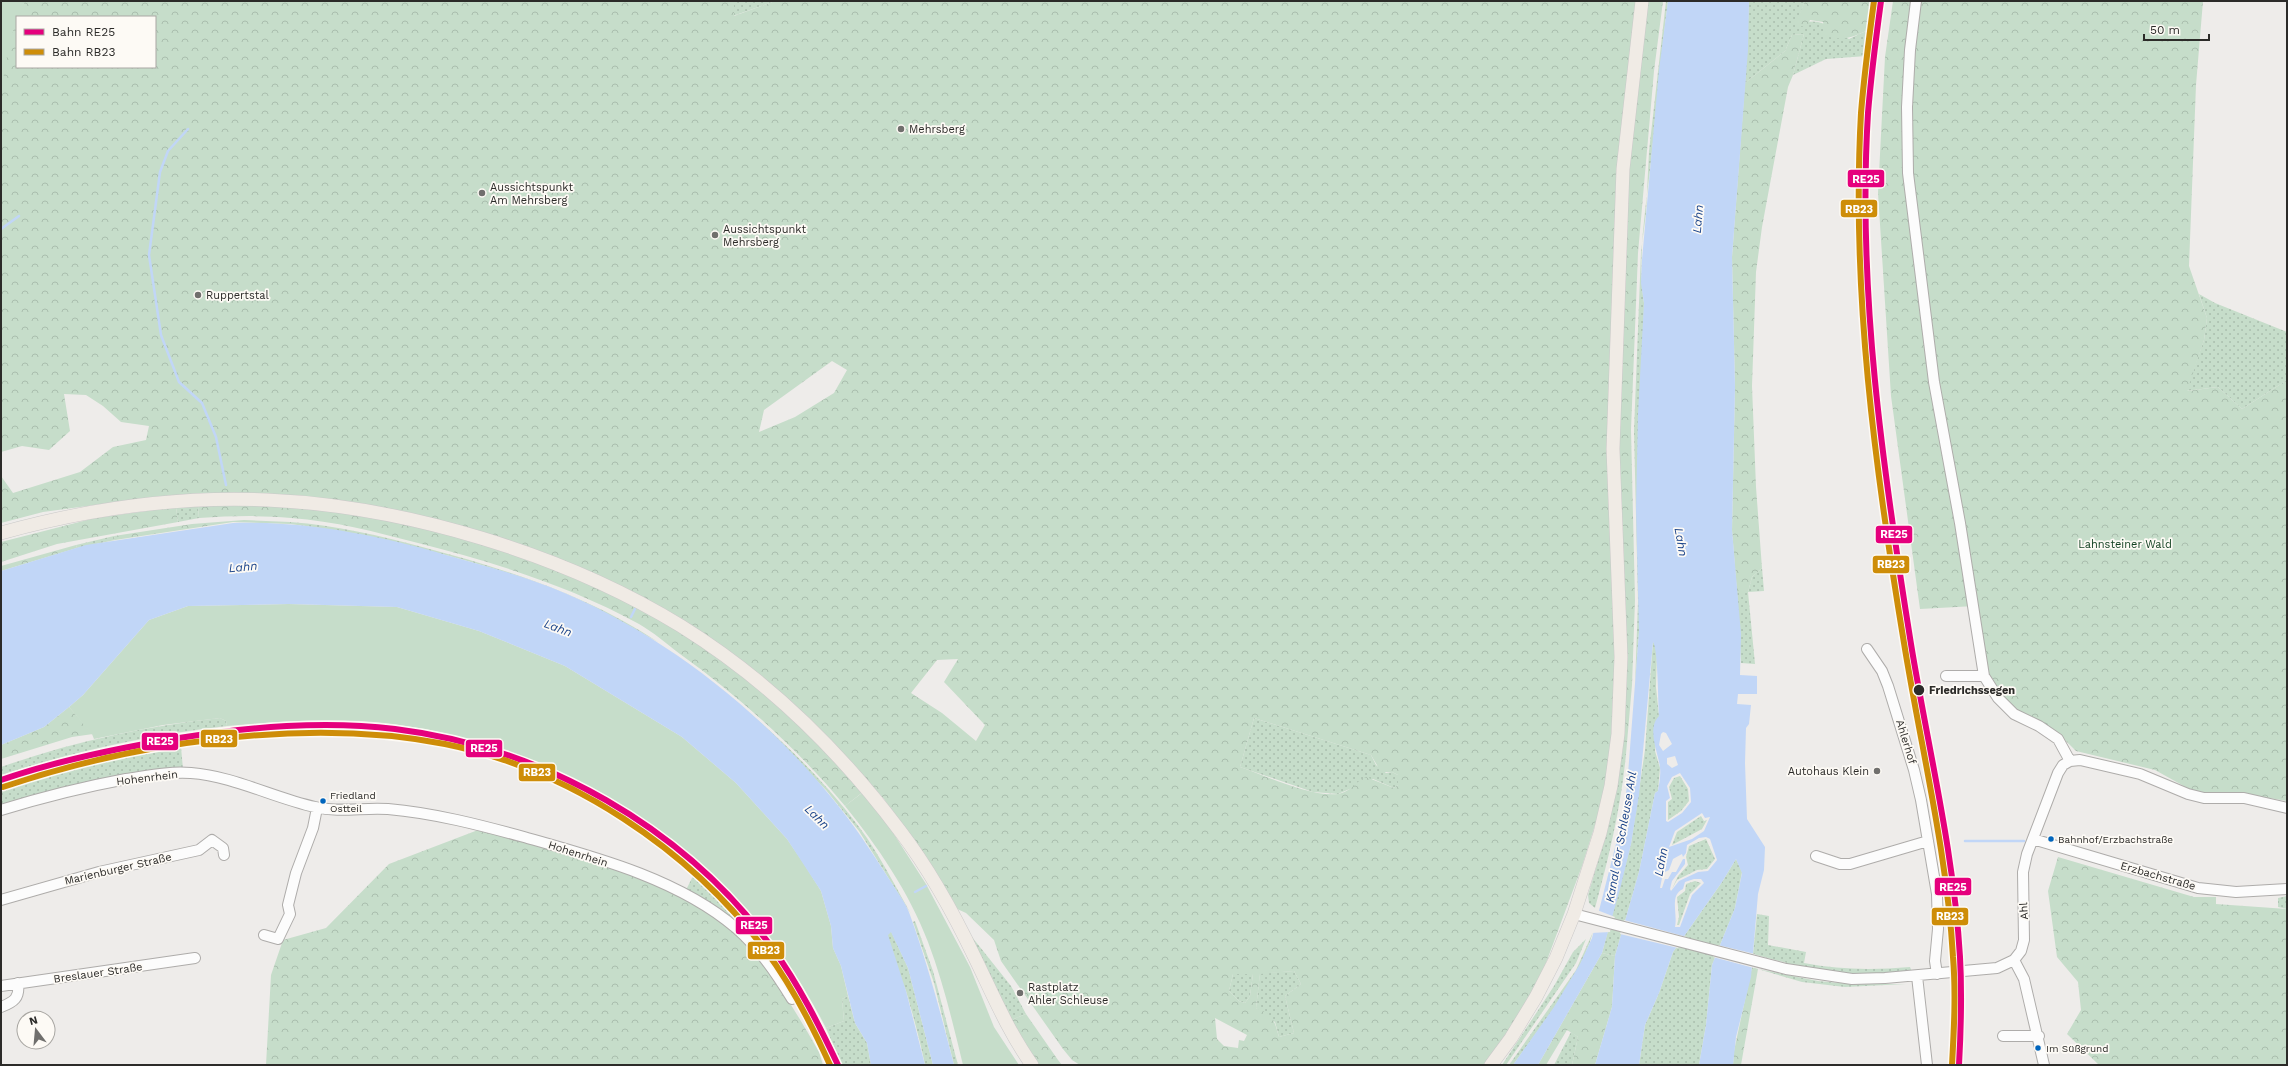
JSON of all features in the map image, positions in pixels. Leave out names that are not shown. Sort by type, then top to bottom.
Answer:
[{"type":"main road","points":[[1491,1065],[1511,1038],[1536,997],[1578,916],[1608,802],[1618,734],[1621,657],[1613,470],[1614,421],[1623,169],[1642,1]]},
{"type":"main road","points":[[1,533],[95,511],[138,506],[223,500],[308,502],[393,516],[486,540],[593,580],[638,602],[682,627],[761,684],[833,751],[872,795],[902,833],[927,871],[974,956],[1004,1021],[1032,1065]]},
{"type":"street","points":[[1916,1],[1907,100],[1908,173],[1934,382],[1960,523],[1984,676],[1998,698],[2014,714],[2039,726],[2058,739],[2070,761],[2080,760],[2140,774],[2188,794],[2204,798],[2244,798],[2287,808]]},
{"type":"street","name":"Ahlerhof","points":[[1867,649],[1882,671],[1914,770],[1928,841],[1938,911],[1936,961],[1937,974]]},
{"type":"street","points":[[1946,676],[1984,676]]},
{"type":"street","name":"Ahl","points":[[2014,960],[2021,951],[2024,940],[2023,872],[2033,839],[2058,773],[2063,765],[2070,761]]},
{"type":"street","name":"Hohenrhein","points":[[1,810],[75,788],[156,774],[191,773],[214,777],[316,808],[345,811],[389,809],[478,825],[581,853],[649,878],[698,901],[735,927],[758,950],[792,999]]},
{"type":"street","points":[[264,935],[278,939],[290,914],[288,905],[289,898],[296,872],[313,828],[316,808]]},
{"type":"street","name":"Erzbachstraße","points":[[2033,839],[2198,888],[2236,892],[2287,889]]},
{"type":"street","name":"Marienburger Straße","points":[[1,900],[99,872],[199,850],[212,840],[223,848],[224,855]]},
{"type":"street","points":[[1816,856],[1840,864],[1850,864],[1928,841]]},
{"type":"street","points":[[1578,916],[1786,969],[1852,979],[1976,971],[1996,968],[2014,960],[2024,978],[2047,1064]]},
{"type":"street","name":"Breslauer Straße","points":[[1,986],[195,958]]},
{"type":"street","points":[[1916,976],[1927,1065]]},
{"type":"street","points":[[1,1007],[18,998],[18,983]]},
{"type":"street","points":[[2003,1036],[2039,1036]]},
{"type":"green space","points":[[1,1],[734,1],[734,16],[775,1],[1638,1],[1623,123],[1616,644],[1610,756],[1602,803],[1582,866],[1540,979],[1515,1023],[1483,1065],[1080,1065],[1072,1060],[1063,1049],[1001,961],[994,940],[966,913],[955,908],[919,850],[884,799],[853,764],[792,702],[657,606],[394,511],[139,499],[43,512],[1,523],[1,476],[13,493],[80,472],[113,447],[146,440],[149,426],[121,422],[103,406],[86,395],[64,394],[70,431],[49,450],[22,446],[1,452]],"holes":[[[832,361],[847,370],[834,393],[795,417],[759,432],[764,410]],[[958,659],[944,682],[985,725],[976,741],[942,713],[911,693],[937,660]],[[1254,718],[1371,755],[1381,772],[1392,772],[1398,775],[1398,785],[1394,788],[1366,777],[1343,793],[1327,794],[1289,785],[1240,767]],[[1294,971],[1301,984],[1285,996],[1294,1033],[1279,1037],[1272,1018],[1256,1008],[1260,974]],[[1233,974],[1253,974],[1250,996],[1245,1003],[1239,1001],[1229,991]],[[1215,1018],[1247,1035],[1244,1041],[1239,1040],[1238,1048],[1224,1046],[1217,1039]]]},
{"type":"green space","points":[[1,1],[25,1],[19,16],[16,16],[8,50],[1,92]]},
{"type":"green space","points":[[734,1],[775,1],[733,16]]},
{"type":"green space","points":[[1646,1],[1663,1],[1654,71],[1638,253],[1631,430],[1635,600],[1632,685],[1626,754],[1623,754],[1620,743],[1617,454],[1628,157]]},
{"type":"green space","points":[[1666,1],[1668,1],[1663,41],[1647,196],[1649,151]]},
{"type":"green space","points":[[1749,1],[1805,1],[1796,25],[1804,22],[1818,22],[1830,26],[1849,39],[1870,29],[1866,56],[1826,59],[1793,75],[1804,34],[1792,35],[1785,51],[1745,83]]},
{"type":"green space","points":[[1805,1],[1874,1],[1870,29],[1848,38],[1838,38],[1825,36],[1823,22],[1810,20],[1807,27],[1795,25]]},
{"type":"green space","name":"Lahnsteiner Wald","points":[[1893,1],[2203,1],[2196,85],[2189,266],[2207,318],[2204,340],[2187,391],[2218,387],[2242,409],[2287,380],[2287,801],[2246,794],[2207,794],[2191,790],[2155,770],[2076,751],[2064,739],[2017,713],[1997,691],[1989,674],[1975,606],[1920,609],[1891,396],[1878,193],[1885,57]]},
{"type":"green space","points":[[1804,34],[1793,75],[1788,87],[1762,227],[1756,272],[1752,386],[1756,487],[1762,568],[1752,577],[1748,592],[1737,592],[1732,530],[1735,387],[1732,257],[1745,83],[1785,51],[1792,35]]},
{"type":"green space","points":[[1647,196],[1646,213],[1642,241],[1645,214]]},
{"type":"green space","points":[[1642,241],[1641,268],[1644,303],[1639,632],[1635,686],[1638,601],[1634,431]]},
{"type":"green space","points":[[2199,294],[2215,303],[2287,332],[2287,380],[2242,409],[2218,387],[2186,391],[2204,340],[2207,318]]},
{"type":"green space","points":[[225,505],[308,508],[369,517],[429,529],[489,546],[548,566],[604,591],[659,619],[711,652],[760,690],[800,727],[863,792],[845,806],[788,744],[725,688],[660,638],[639,624],[613,610],[531,576],[503,567],[446,550],[355,528],[307,519],[279,517],[245,516],[199,518],[198,506]]},
{"type":"green space","points":[[198,506],[199,518],[178,522],[176,507]]},
{"type":"green space","points":[[176,507],[178,522],[57,544],[1,562],[1,542],[95,518]]},
{"type":"green space","points":[[244,520],[290,522],[290,524],[233,522],[115,540],[114,536],[192,524]]},
{"type":"green space","points":[[290,522],[341,528],[375,535],[456,556],[544,585],[471,562],[404,544],[336,530],[290,524]]},
{"type":"green space","points":[[114,536],[115,540],[77,548],[76,545]]},
{"type":"green space","points":[[76,545],[77,548],[1,571],[1,566]]},
{"type":"green space","points":[[1762,568],[1764,591],[1748,592],[1752,577]]},
{"type":"green space","points":[[1737,592],[1748,592],[1755,664],[1741,663]]},
{"type":"green space","points":[[565,594],[575,598],[604,611],[658,642],[605,613]]},
{"type":"green space","points":[[289,604],[397,607],[479,631],[565,666],[682,737],[736,783],[787,839],[821,891],[831,926],[833,948],[841,966],[848,996],[842,999],[844,1021],[826,1028],[791,968],[748,913],[700,865],[647,822],[589,787],[527,758],[461,737],[393,724],[331,720],[289,721],[227,726],[226,721],[220,718],[163,725],[94,739],[92,734],[69,707],[83,695],[149,620],[188,606]]},
{"type":"green space","points":[[1653,641],[1657,649],[1656,687],[1659,716],[1655,751],[1660,768],[1658,791],[1655,793],[1639,872],[1615,956],[1602,953],[1631,844],[1645,750]]},
{"type":"green space","points":[[69,707],[93,734],[72,737],[1,759],[1,745],[44,727]]},
{"type":"green space","points":[[746,710],[795,754],[840,803],[873,847],[911,914],[859,831],[826,790]]},
{"type":"green space","points":[[220,718],[226,721],[227,726],[141,739],[85,751],[1,775],[1,767],[55,750],[136,730]]},
{"type":"green space","points":[[1254,718],[1371,755],[1376,765],[1386,773],[1392,772],[1398,775],[1398,785],[1394,788],[1373,779],[1338,794],[1313,792],[1240,767]]},
{"type":"green space","points":[[1620,743],[1623,754],[1626,754],[1624,774],[1610,851],[1595,908],[1589,903],[1588,895],[1605,838]]},
{"type":"green space","points":[[181,747],[183,769],[114,777],[68,786],[1,806],[1,787],[90,763]]},
{"type":"green space","points":[[1680,776],[1688,789],[1689,801],[1681,811],[1668,820],[1668,802],[1672,799],[1669,787],[1674,778]]},
{"type":"green space","points":[[862,793],[890,828],[926,884],[970,967],[994,1027],[1019,1065],[963,1065],[943,987],[928,942],[912,905],[881,854],[845,806]]},
{"type":"green space","points":[[1701,816],[1704,821],[1707,820],[1702,829],[1672,845],[1677,832]]},
{"type":"green space","points":[[478,830],[582,857],[616,868],[682,897],[713,915],[744,939],[767,969],[783,992],[819,1052],[823,1065],[266,1065],[271,975],[283,940],[326,928],[389,864]]},
{"type":"green space","points":[[1706,839],[1715,859],[1707,869],[1697,870],[1677,880],[1672,889],[1678,876],[1688,865],[1686,857],[1689,846]]},
{"type":"green space","points":[[2058,857],[2194,897],[2216,897],[2216,904],[2287,909],[2287,1065],[2099,1065],[2067,1034],[2081,1010],[2078,982],[2057,957],[2048,891]]},
{"type":"green space","points":[[1736,859],[1742,872],[1735,908],[1712,965],[1706,1025],[1699,1065],[1639,1065],[1645,1025],[1659,993],[1673,952],[1722,882]]},
{"type":"green space","points":[[694,874],[724,904],[757,943],[686,890]]},
{"type":"green space","points":[[1695,881],[1701,883],[1690,894],[1679,925],[1677,925],[1679,917],[1677,897],[1685,891],[1686,884]]},
{"type":"green space","points":[[2287,896],[2287,909],[2278,907],[2278,898]]},
{"type":"green space","points":[[1757,914],[1769,916],[1768,945],[1806,952],[1804,963],[1857,969],[1910,967],[1912,972],[1859,974],[1834,973],[1787,965],[1787,963],[1753,954]]},
{"type":"green space","points":[[915,921],[933,971],[958,1065],[954,1065],[934,983],[913,922]]},
{"type":"green space","points":[[891,931],[908,968],[933,1065],[925,1065],[906,991],[889,946],[888,932]]},
{"type":"green space","points":[[1593,932],[1587,949],[1570,984],[1513,1065],[1509,1065],[1576,970]]},
{"type":"green space","points":[[972,937],[1011,986],[1026,1014],[1009,1021],[972,941]]},
{"type":"green space","points":[[1586,939],[1576,963],[1506,1065],[1502,1065],[1554,986],[1573,952]]},
{"type":"green space","points":[[1602,953],[1615,956],[1612,1007],[1595,1065],[1572,1065],[1578,1037],[1567,1030],[1546,1065],[1538,1065]]},
{"type":"green space","points":[[1752,967],[1758,969],[1741,1065],[1733,1065],[1734,1051]]},
{"type":"green space","points":[[1758,969],[1818,981],[1851,984],[1906,984],[1845,987],[1802,982]]},
{"type":"green space","points":[[1294,971],[1301,984],[1285,996],[1294,1033],[1279,1037],[1275,1022],[1256,1008],[1260,973]]},
{"type":"green space","points":[[1233,974],[1253,974],[1250,996],[1245,1003],[1239,1001],[1229,991]]},
{"type":"green space","points":[[848,996],[855,1023],[867,1043],[871,1065],[842,1065],[826,1028],[844,1021],[842,999]]},
{"type":"green space","points":[[1026,1014],[1062,1065],[1038,1065],[1009,1021]]},
{"type":"green space","points":[[1571,1032],[1578,1037],[1572,1065],[1554,1065]]},
{"type":"water","points":[[1668,1],[1749,1],[1748,50],[1732,257],[1735,387],[1732,530],[1741,634],[1740,675],[1757,676],[1757,694],[1738,694],[1737,704],[1751,705],[1749,724],[1746,728],[1745,763],[1747,819],[1765,847],[1764,870],[1758,894],[1751,977],[1736,1037],[1733,1065],[1699,1065],[1706,1025],[1712,965],[1735,908],[1742,873],[1736,859],[1722,882],[1673,952],[1659,993],[1645,1025],[1639,1065],[1595,1065],[1612,1007],[1615,956],[1639,872],[1655,793],[1658,791],[1660,780],[1660,768],[1653,734],[1655,721],[1659,716],[1657,665],[1655,646],[1653,642],[1639,795],[1631,844],[1602,953],[1538,1065],[1513,1065],[1554,1007],[1580,964],[1592,938],[1619,832],[1627,787],[1639,632],[1636,508],[1638,414],[1644,303],[1641,283],[1642,260],[1659,70]],"holes":[[[1663,732],[1666,733],[1672,744],[1663,751],[1659,745],[1661,734]],[[1675,756],[1678,765],[1672,768],[1667,764],[1667,758]],[[1680,773],[1690,788],[1691,802],[1682,813],[1668,822],[1666,821],[1666,801],[1670,798],[1667,786],[1672,777]],[[1702,813],[1705,818],[1710,817],[1704,831],[1692,839],[1669,847],[1675,831]],[[1706,837],[1710,839],[1717,860],[1708,871],[1698,872],[1679,881],[1671,891],[1672,881],[1685,864],[1685,859],[1683,859],[1676,872],[1672,872],[1668,879],[1665,879],[1662,888],[1660,888],[1663,873],[1669,870],[1673,859],[1682,854],[1683,857],[1686,853],[1687,845],[1699,838]],[[1694,879],[1701,879],[1704,883],[1692,895],[1680,927],[1675,927],[1675,900],[1676,896],[1683,889],[1685,882]]]},
{"type":"water","name":"Lahn","points":[[233,523],[287,524],[368,536],[420,548],[524,578],[550,587],[592,606],[632,627],[672,652],[709,679],[745,708],[811,773],[854,827],[903,900],[909,911],[922,951],[954,1065],[933,1065],[908,968],[891,932],[888,935],[906,991],[925,1065],[871,1065],[867,1043],[855,1023],[841,966],[833,948],[831,926],[821,891],[787,839],[736,783],[682,737],[565,666],[479,631],[397,607],[289,604],[188,606],[149,620],[83,695],[69,707],[44,727],[1,745],[1,571],[86,545]]},
{"type":"pier","points":[[1597,910],[1615,917],[1610,932],[1591,933]]},
{"type":"pier","points":[[1624,920],[1687,937],[1678,948],[1620,934]]},
{"type":"pier","points":[[1718,945],[1755,954],[1754,968],[1713,957]]},
{"type":"waterway","points":[[188,129],[168,151],[160,172],[149,255],[161,335],[179,382],[202,403],[216,437],[226,485]]},
{"type":"waterway","points":[[1,229],[19,216]]},
{"type":"waterway","points":[[631,617],[635,609]]},
{"type":"waterway","points":[[1965,841],[2024,841]]},
{"type":"waterway","points":[[915,892],[926,886]]},
{"type":"rail line","name":"RB23","points":[[1874,1],[1861,113],[1859,246],[1863,313],[1875,446],[1893,578],[1933,800],[1950,918],[1954,970],[1952,1065]]},
{"type":"rail line","name":"RE25","points":[[1881,1],[1868,113],[1866,246],[1869,313],[1882,446],[1891,513],[1911,644],[1940,800],[1957,918],[1961,970],[1959,1065]]},
{"type":"rail line","name":"RE25","points":[[1,780],[45,766],[134,746],[206,734],[287,726],[341,725],[395,729],[450,739],[504,754],[556,775],[606,800],[654,831],[698,866],[738,906],[773,949],[808,1006],[838,1065]]},
{"type":"rail line","name":"RB23","points":[[3,787],[54,771],[165,746],[222,738],[279,734],[336,733],[392,736],[445,744],[491,756],[537,773],[581,794],[624,819],[664,847],[701,879],[735,914],[766,951],[801,1006],[830,1065]]},
{"type":"place","name":"Mehrsberg","points":[[901,129]]},
{"type":"place","name":"Aussichtspunkt Am Mehrsberg","points":[[482,193]]},
{"type":"place","name":"Aussichtspunkt Mehrsberg","points":[[715,235]]},
{"type":"place","name":"Ruppertstal","points":[[198,295]]},
{"type":"place","name":"Friedrichssegen","points":[[1919,690]]},
{"type":"place","name":"Autohaus Klein","points":[[1877,771]]},
{"type":"place","name":"Friedland Ostteil","points":[[323,801]]},
{"type":"place","name":"Bahnhof/Erzbachstraße","points":[[2051,839]]},
{"type":"place","name":"Rastplatz Ahler Schleuse","points":[[1020,993]]},
{"type":"place","name":"Im Süßgrund","points":[[2038,1048]]},
{"type":"water label","name":"Kanal der Schleuse Ahl","points":[[1621,837]]}]
